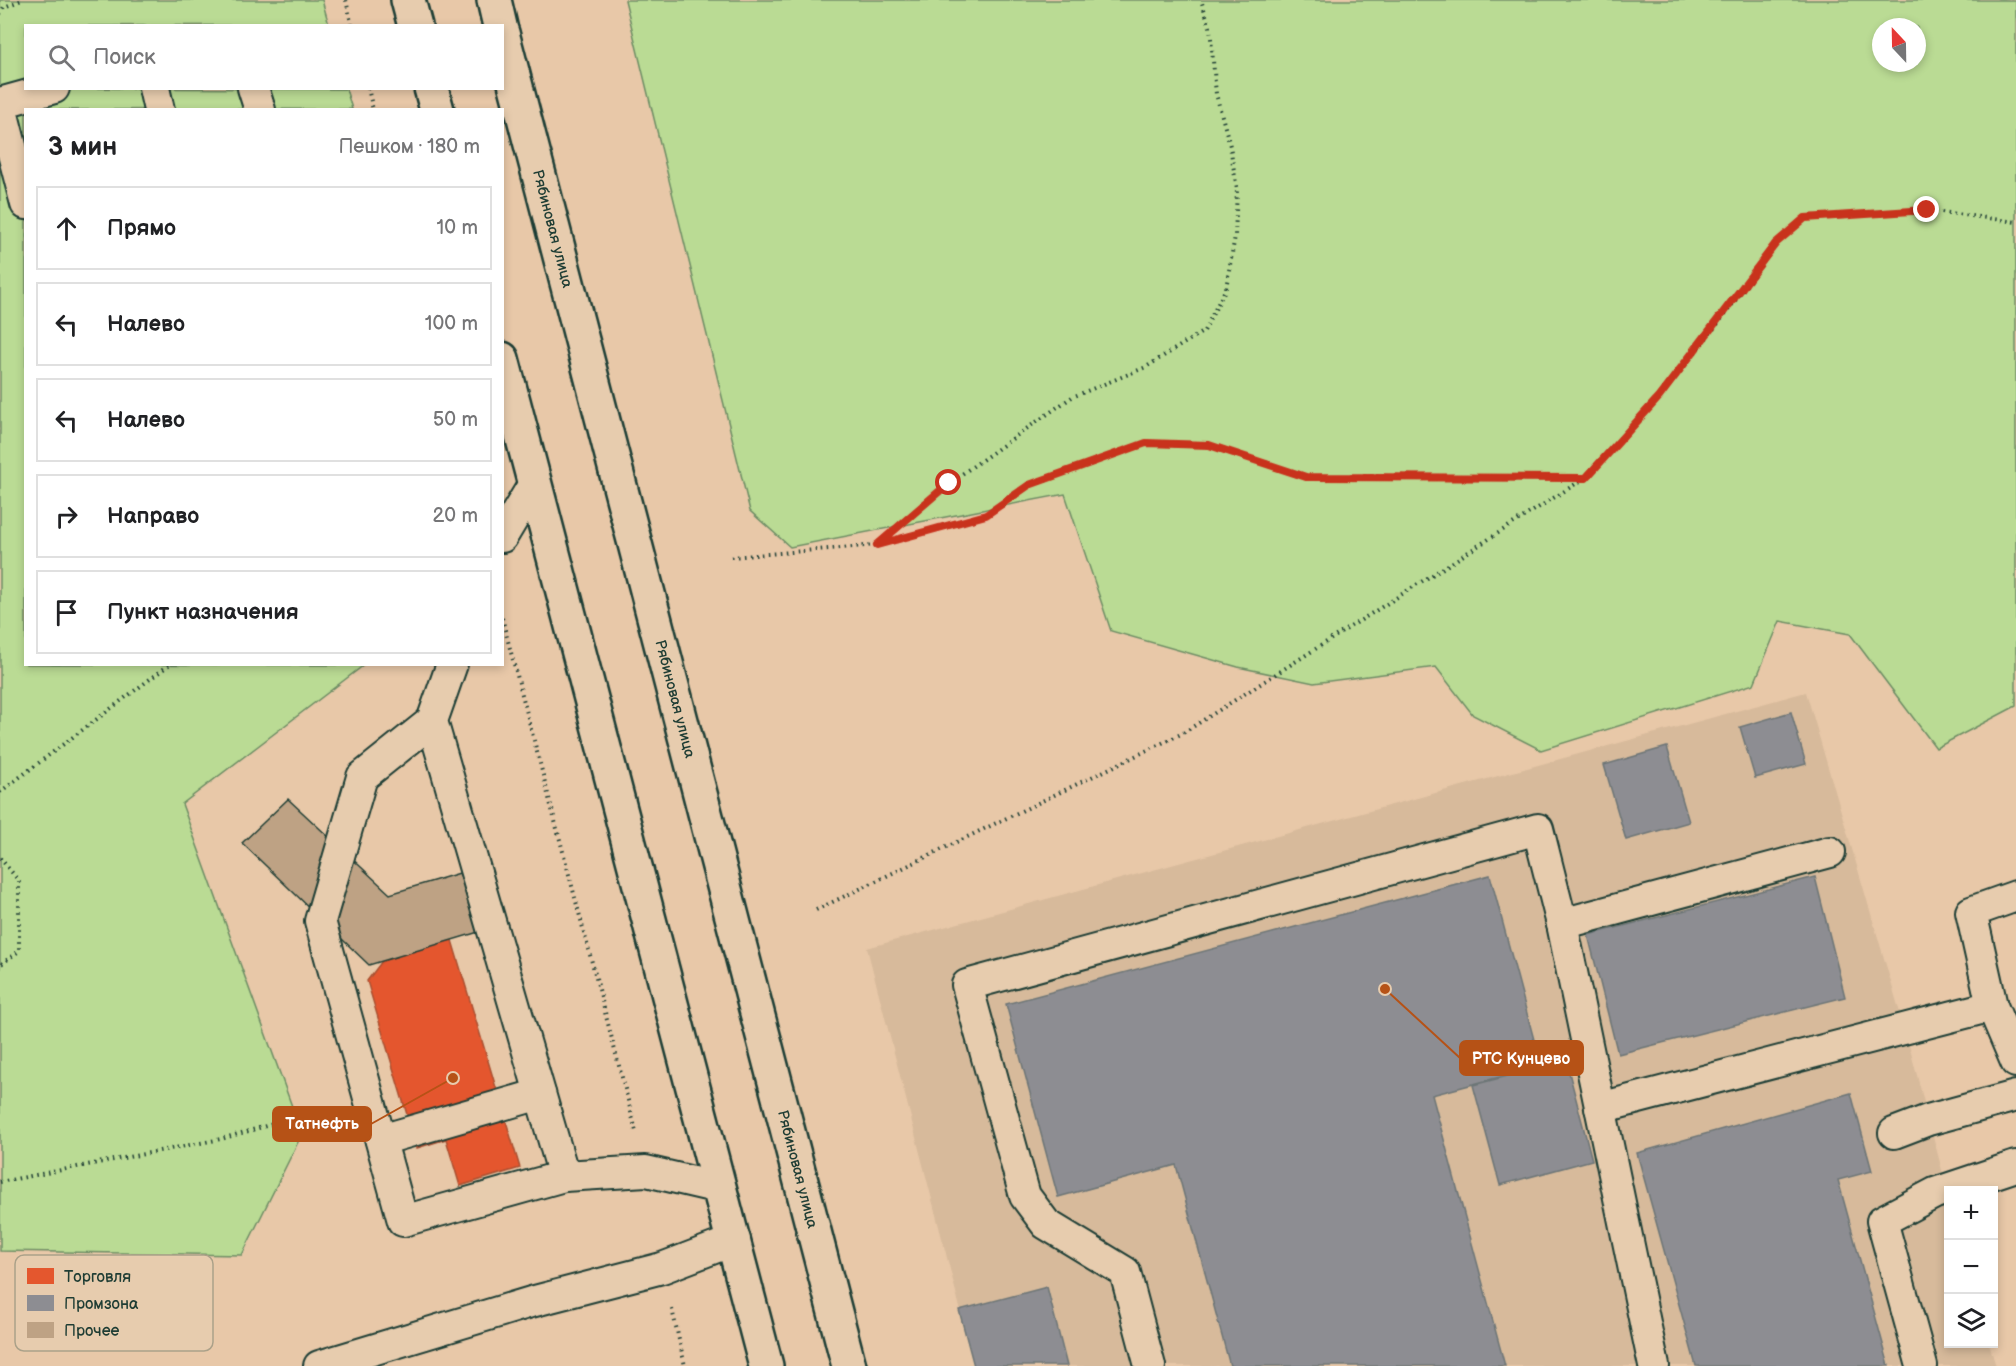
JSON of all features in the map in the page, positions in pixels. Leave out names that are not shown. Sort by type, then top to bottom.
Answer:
[{"type":"main road","points":[[408,0],[414,24]]},
{"type":"main road","points":[[494,0],[500,24]]},
{"type":"main road","name":"Рябиновая улица","points":[[504,41],[849,1366]]},
{"type":"main road","points":[[432,90],[436,108]]},
{"type":"main road","points":[[504,367],[719,1188],[735,1240],[766,1366]]},
{"type":"lane","points":[[24,196],[0,103],[47,90]]},
{"type":"lane","points":[[154,90],[159,108]]},
{"type":"lane","points":[[254,90],[259,108]]},
{"type":"lane","points":[[504,534],[535,482]]},
{"type":"lane","points":[[451,666],[432,721],[362,777],[320,921],[403,1221],[564,1176],[646,1171],[719,1188]]},
{"type":"lane","points":[[432,721],[564,1176]]},
{"type":"lane","points":[[1150,1366],[1125,1272],[1046,1224],[1025,1196],[967,985],[1538,829],[1563,924],[1654,1366]]},
{"type":"lane","points":[[1563,924],[1830,852]]},
{"type":"lane","points":[[2016,896],[1971,912],[1992,1006],[2016,1062]]},
{"type":"lane","points":[[1600,1108],[1992,1006]]},
{"type":"lane","points":[[381,1140],[540,1094]]},
{"type":"lane","points":[[1894,1133],[1929,1120],[2016,1096]]},
{"type":"lane","points":[[1922,1366],[1882,1221],[1935,1193],[2016,1166]]},
{"type":"lane","points":[[319,1366],[365,1359],[662,1268],[735,1240]]},
{"type":"path","points":[[0,14],[4,7],[22,0]]},
{"type":"path","points":[[346,0],[352,24]]},
{"type":"path","points":[[877,545],[949,483],[1072,398],[1146,367],[1204,331],[1226,288],[1235,236],[1237,189],[1230,146],[1216,94],[1210,27],[1201,0]]},
{"type":"path","points":[[368,90],[373,108]]},
{"type":"path","points":[[816,910],[1183,733],[1586,478],[1659,397],[1776,243],[1805,218],[1927,210],[2016,222]]},
{"type":"path","points":[[731,557],[877,545],[986,515],[1029,485],[1146,443],[1209,445],[1306,477],[1586,478]]},
{"type":"path","points":[[504,626],[646,1171]]},
{"type":"path","points":[[0,792],[167,666]]},
{"type":"path","points":[[0,858],[18,881],[19,951],[0,965]]},
{"type":"path","points":[[0,1182],[221,1139],[369,1097]]},
{"type":"path","points":[[662,1268],[685,1366]]},
{"type":"shaded area","points":[[1806,692],[1905,1030],[1946,1186],[1944,1186],[1944,1348],[1990,1348],[1996,1366],[975,1366],[867,948]]},
{"type":"green space","points":[[0,0],[322,0],[329,24],[24,24],[24,90],[346,90],[352,108],[24,108],[24,666],[363,666],[182,804],[302,1134],[242,1255],[0,1251]]},
{"type":"green space","points":[[625,0],[2016,0],[2016,706],[1936,748],[1850,634],[1780,621],[1754,684],[1541,750],[1473,715],[1436,667],[1314,683],[1238,667],[1111,631],[1065,494],[790,547],[750,511]]},
{"type":"building: Торговля","points":[[451,937],[520,1168],[460,1186],[446,1139],[417,1148],[367,981],[386,956]]},
{"type":"building: Промзона","points":[[1791,712],[1806,764],[1755,778],[1740,727]]},
{"type":"building: Промзона","points":[[1667,747],[1689,822],[1626,840],[1604,765]]},
{"type":"building: Промзона","points":[[1490,875],[1541,1066],[1432,1095],[1505,1366],[1230,1366],[1176,1165],[1058,1197],[1006,1004]]},
{"type":"building: Промзона","points":[[1815,877],[1845,997],[1618,1054],[1588,935]]},
{"type":"building: Промзона","points":[[1566,1061],[1592,1160],[1500,1185],[1473,1085]]},
{"type":"building: Промзона","points":[[1851,1093],[1872,1171],[1838,1180],[1889,1366],[1696,1366],[1637,1153]]},
{"type":"building: Промзона","points":[[1047,1287],[1067,1366],[974,1366],[959,1310]]},
{"type":"building: Прочее","points":[[288,799],[390,894],[483,866],[502,925],[369,965],[242,843]]},
{"type":"place","name":"РТС Кунцево","points":[[1385,989]]},
{"type":"place","name":"Татнефть","points":[[453,1078]]},
{"type":"route","points":[[949,483],[877,545],[986,515],[1029,485],[1146,443],[1209,445],[1306,477],[1586,478],[1659,397],[1776,243],[1805,218],[1927,210]]}]
